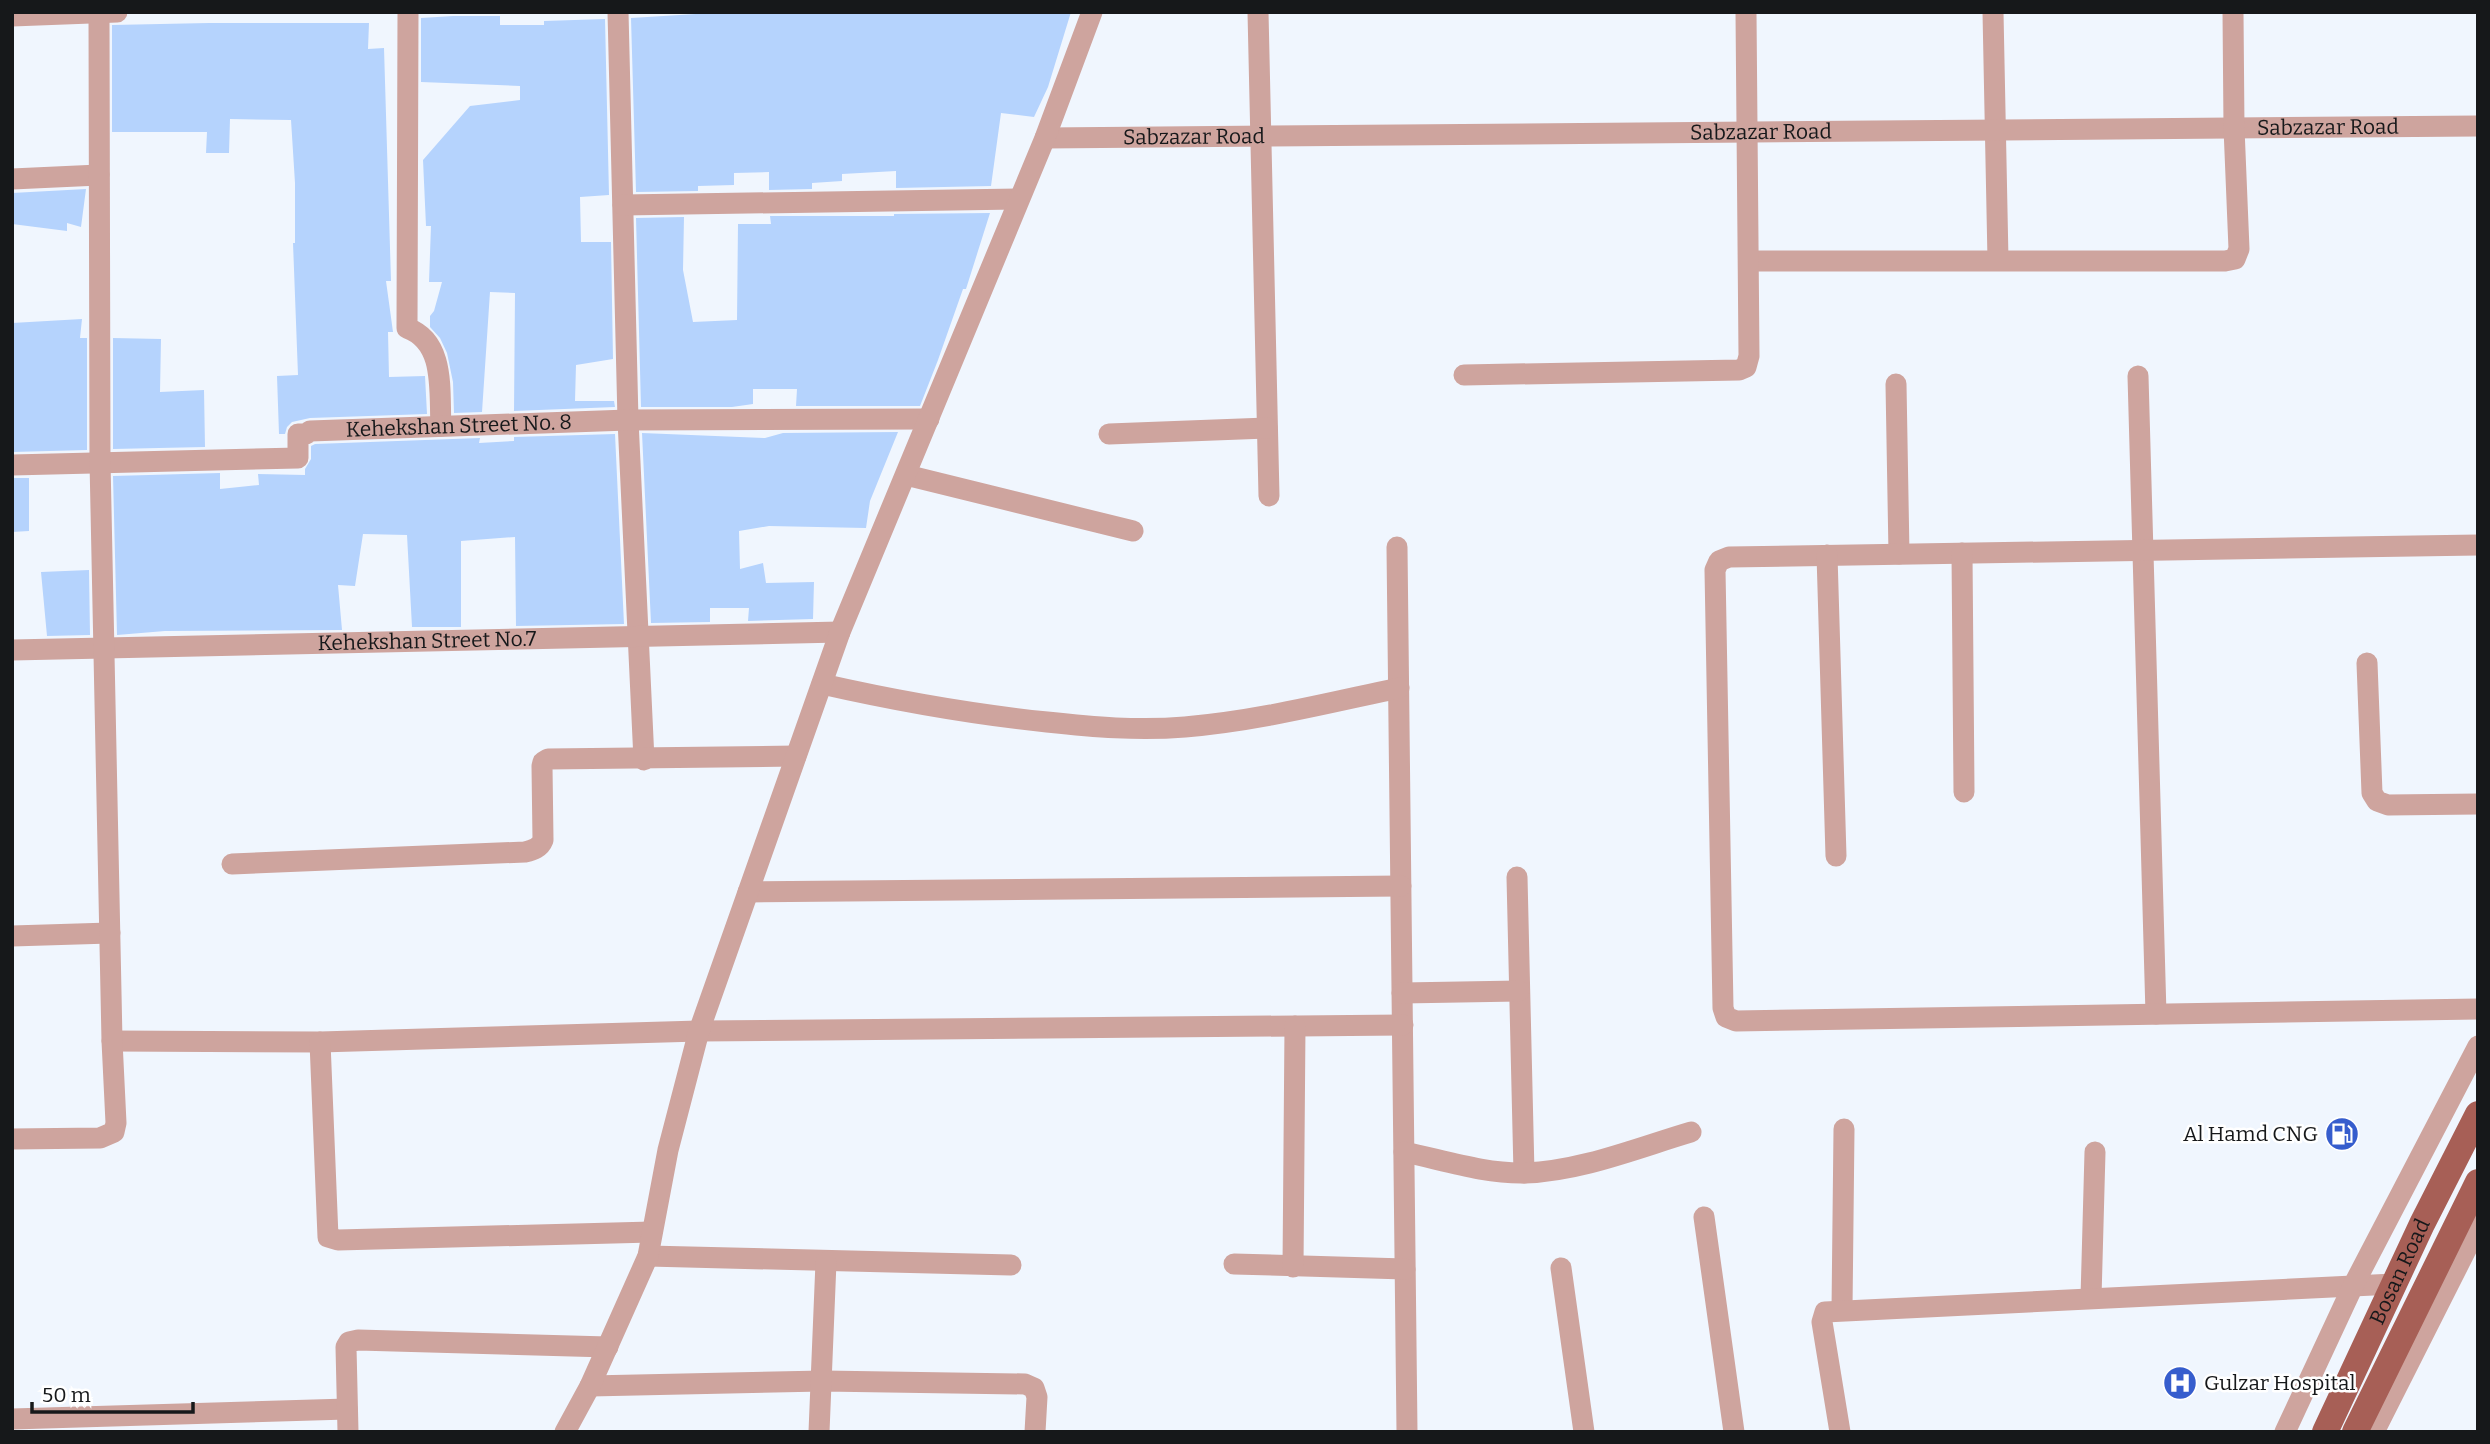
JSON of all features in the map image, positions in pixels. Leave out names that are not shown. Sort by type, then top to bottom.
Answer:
[{"type":"main road","name":"Bosan Road","points":[[2325,1432],[2394,1284],[2468,1154],[2478,1115]]},
{"type":"main road","name":"Bosan Road","points":[[2355,1432],[2478,1182]]},
{"type":"street","points":[[408,12],[407,328],[419,332],[437,358],[441,426]]},
{"type":"street","points":[[618,12],[628,420],[645,760]]},
{"type":"street","points":[[565,1432],[590,1386],[648,1255],[668,1150],[699,1031],[840,632],[1045,138],[1091,12]]},
{"type":"street","points":[[1258,12],[1269,496]]},
{"type":"street","points":[[1464,375],[1739,370],[1746,367],[1749,356],[1749,261],[1746,12]]},
{"type":"street","points":[[1993,12],[1998,260]]},
{"type":"street","points":[[1749,261],[2235,259],[2239,249],[2233,12]]},
{"type":"street","points":[[12,16],[108,13],[100,175],[100,461],[116,1123],[114,1132],[100,1138],[12,1139]]},
{"type":"street","name":"Sabzazar Road","points":[[1045,138],[2478,126]]},
{"type":"street","points":[[12,179],[100,175]]},
{"type":"street","points":[[623,205],[1018,199]]},
{"type":"street","points":[[2138,376],[2156,1014]]},
{"type":"street","points":[[1896,384],[1899,554]]},
{"type":"street","name":"Kehekshan Street No. 8","points":[[12,465],[298,457],[298,434],[310,431],[628,420],[929,419]]},
{"type":"street","points":[[1109,434],[1267,428]]},
{"type":"street","points":[[906,475],[1133,531]]},
{"type":"street","points":[[2478,545],[1729,557],[1719,561],[1715,570],[1722,994],[1726,1017],[1736,1021],[2478,1009]]},
{"type":"street","points":[[1397,547],[1407,1432]]},
{"type":"street","points":[[1962,553],[1964,792]]},
{"type":"street","points":[[1827,555],[1836,856]]},
{"type":"street","name":"Kehekshan Street No.7","points":[[12,650],[840,632]]},
{"type":"street","points":[[2367,663],[2372,793],[2376,801],[2388,805],[2478,804]]},
{"type":"street","points":[[822,684],[904,703],[970,714],[1111,729],[1183,727],[1255,718],[1399,688]]},
{"type":"street","points":[[232,864],[525,852],[541,845],[543,840],[543,762],[548,759],[796,757]]},
{"type":"street","points":[[1517,877],[1524,1173]]},
{"type":"street","points":[[748,891],[1401,886]]},
{"type":"street","points":[[12,936],[110,933]]},
{"type":"street","points":[[1402,993],[1520,991]]},
{"type":"street","points":[[112,1041],[320,1042],[699,1031],[1403,1025]]},
{"type":"street","points":[[1293,1267],[1295,1026]]},
{"type":"street","points":[[320,1042],[328,1237],[338,1240],[652,1232]]},
{"type":"street","points":[[2285,1432],[2353,1286],[2478,1046]]},
{"type":"street","points":[[1842,1310],[1844,1129]]},
{"type":"street","points":[[1404,1152],[1491,1171],[1524,1173],[1566,1169],[1691,1132]]},
{"type":"street","points":[[2091,1298],[2095,1152]]},
{"type":"street","points":[[1704,1217],[1734,1432]]},
{"type":"street","points":[[2374,1432],[2478,1226]]},
{"type":"street","points":[[648,1255],[826,1262],[1012,1265]]},
{"type":"street","points":[[819,1432],[826,1262]]},
{"type":"street","points":[[1234,1264],[1405,1269]]},
{"type":"street","points":[[1561,1268],[1584,1432]]},
{"type":"street","points":[[1840,1432],[1822,1322],[1825,1312],[2394,1284]]},
{"type":"street","points":[[348,1432],[346,1347],[349,1342],[358,1340],[608,1347]]},
{"type":"street","points":[[590,1386],[823,1381],[1025,1384],[1034,1388],[1037,1397],[1035,1432]]},
{"type":"street","points":[[12,1419],[347,1409]]},
{"type":"building","points":[[728,12],[1071,12],[1048,87],[1034,117],[1001,113],[991,186],[896,188],[896,171],[842,174],[842,181],[812,183],[812,189],[769,190],[769,172],[734,173],[734,185],[698,186],[698,191],[636,192],[631,18]]},
{"type":"building","points":[[500,16],[500,25],[544,25],[544,21],[605,19],[609,195],[580,197],[581,242],[611,242],[613,359],[576,365],[575,401],[614,401],[615,407],[514,411],[515,293],[490,292],[482,412],[454,413],[453,382],[447,353],[440,338],[430,327],[430,316],[434,311],[442,282],[429,282],[431,226],[426,226],[423,160],[470,106],[520,100],[520,86],[421,82],[421,18]]},
{"type":"building","points":[[369,23],[368,49],[384,48],[391,281],[386,281],[393,332],[388,332],[389,377],[425,376],[427,414],[310,418],[292,422],[285,434],[279,434],[277,376],[298,375],[293,243],[295,183],[291,120],[230,119],[229,153],[206,153],[207,132],[112,132],[112,25]]},
{"type":"building","points":[[86,189],[81,227],[67,223],[67,231],[12,224],[12,193]]},
{"type":"building","points":[[990,213],[966,289],[963,289],[920,406],[796,406],[797,389],[753,389],[753,404],[732,407],[641,407],[636,218],[684,217],[683,270],[693,322],[737,320],[738,224],[771,224],[770,216]]},
{"type":"building","points":[[82,319],[80,338],[87,338],[87,450],[12,452],[12,323]]},
{"type":"building","points":[[113,338],[161,339],[160,392],[204,390],[205,447],[113,449]]},
{"type":"building","points":[[898,432],[870,501],[866,528],[769,526],[739,531],[740,569],[763,563],[766,583],[814,582],[813,619],[748,621],[749,608],[710,608],[710,622],[651,623],[642,433],[765,438],[783,433]]},
{"type":"building","points":[[615,434],[624,624],[516,626],[515,537],[461,541],[461,627],[412,627],[407,535],[363,534],[355,586],[338,585],[342,630],[165,631],[117,635],[113,476],[220,473],[220,489],[259,485],[258,474],[305,475],[305,469],[311,459],[311,446],[315,444],[480,438],[479,443],[514,441],[514,437]]},
{"type":"building","points":[[12,478],[29,478],[29,531],[12,532]]},
{"type":"building","points":[[89,570],[90,635],[47,636],[41,572]]},
{"type":"place","name":"Al Hamd CNG","points":[[2342,1134]]},
{"type":"place","name":"Gulzar Hospital","points":[[2180,1383]]}]
